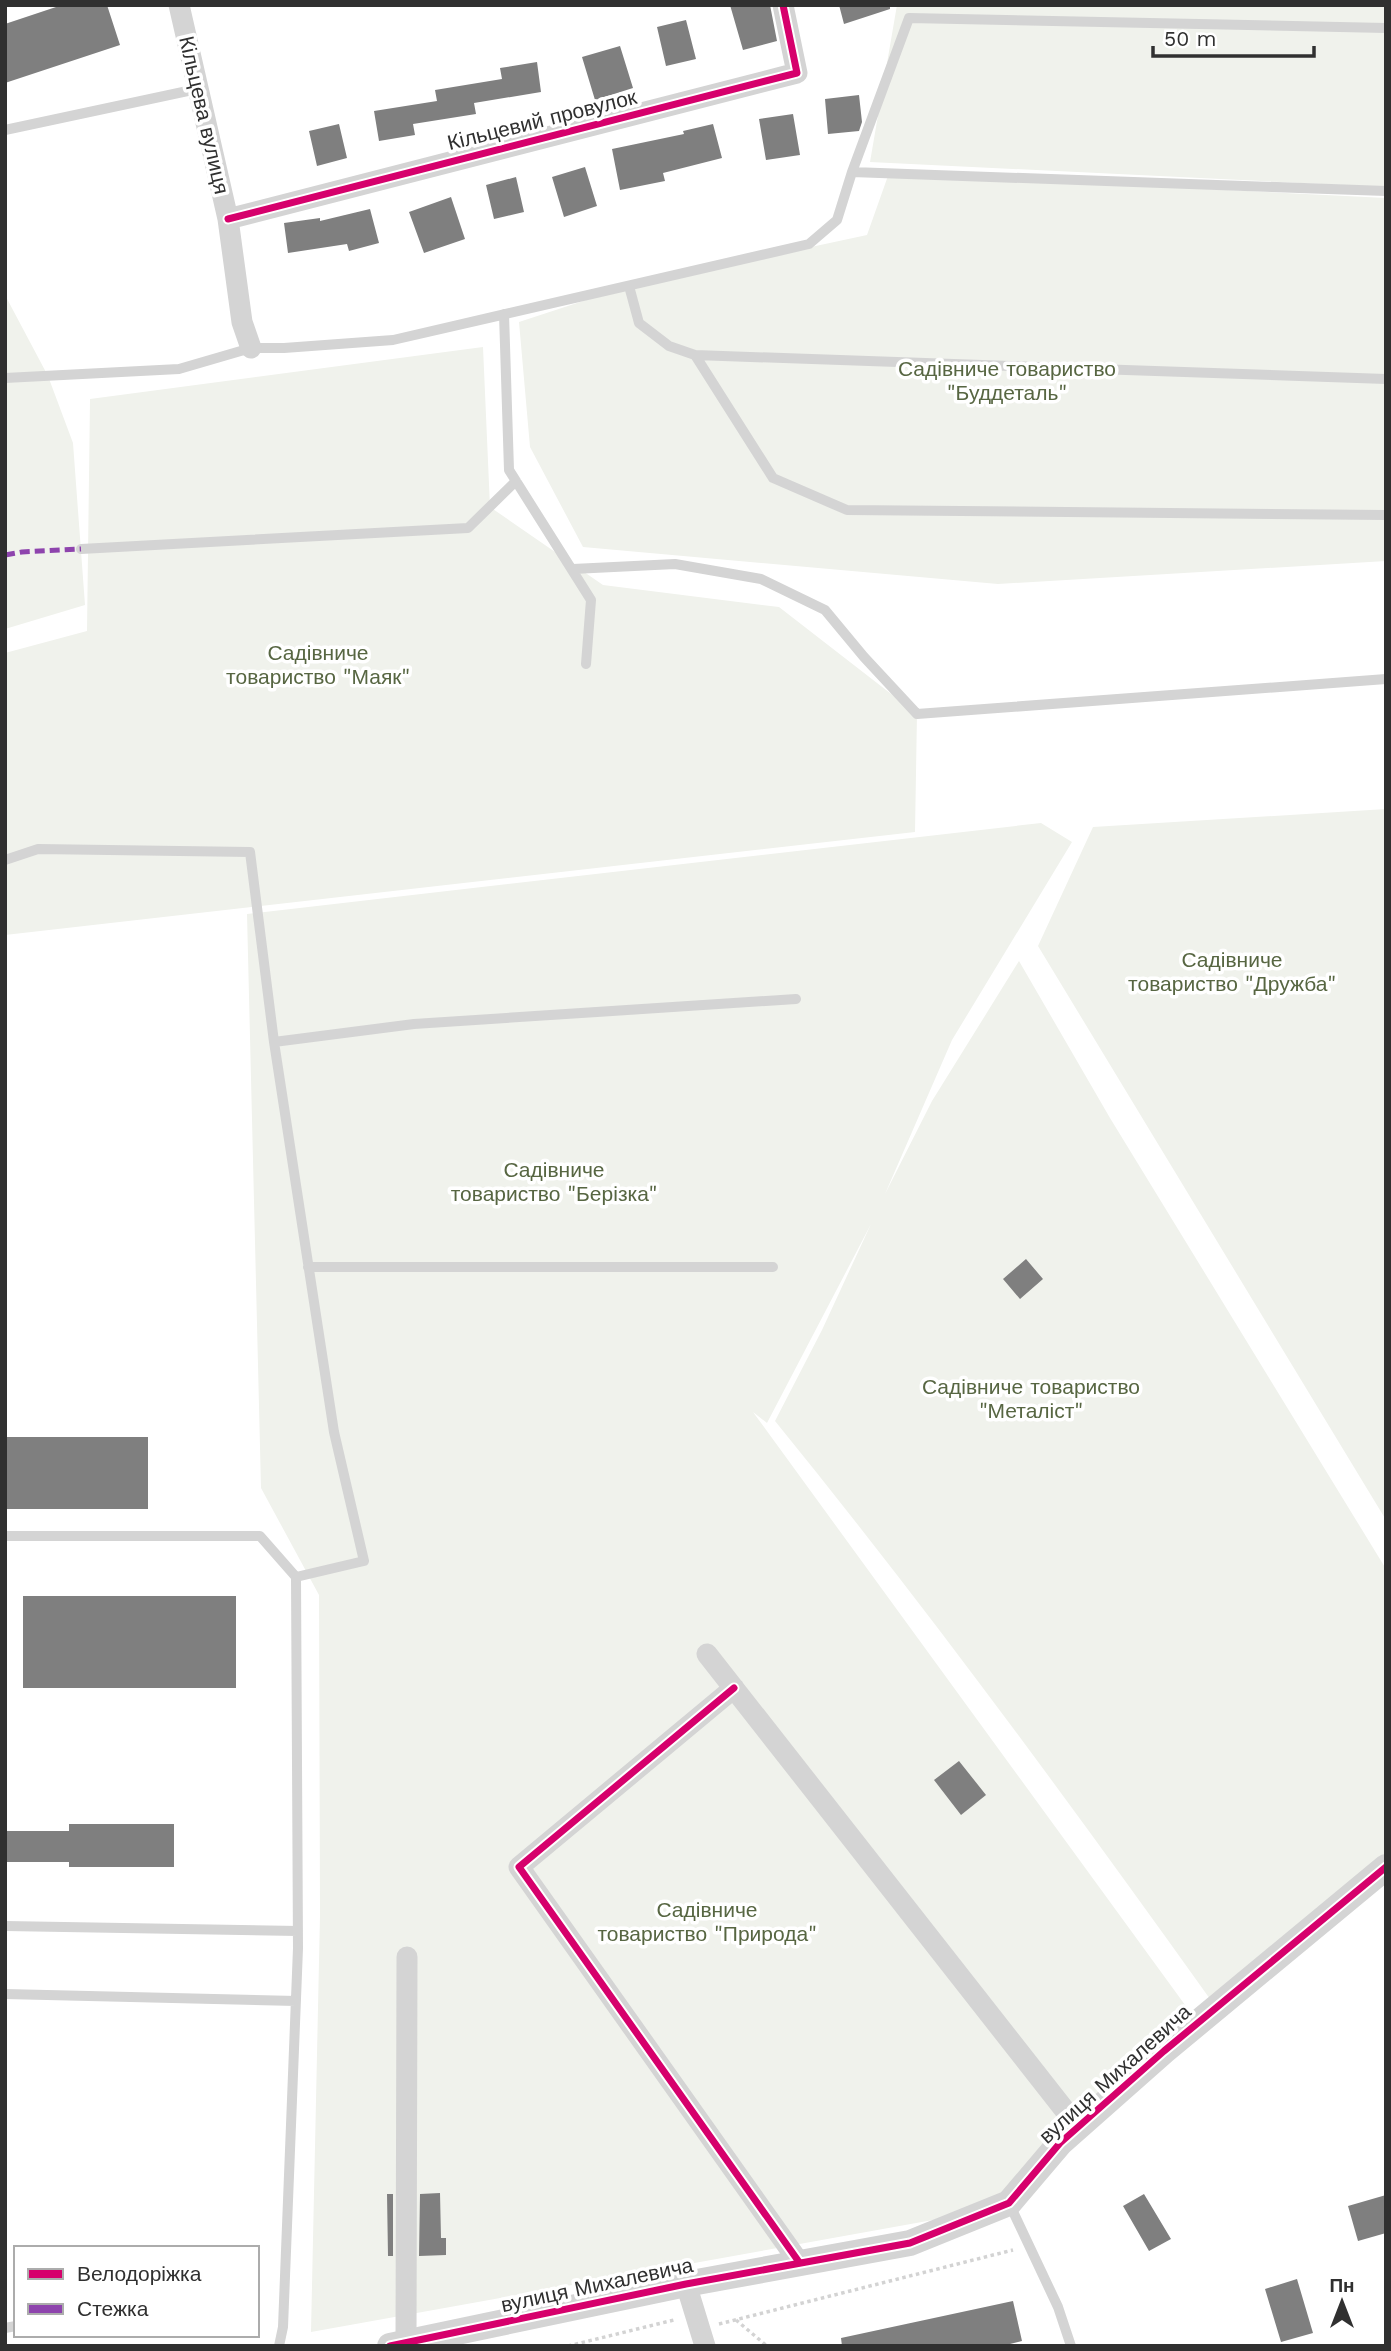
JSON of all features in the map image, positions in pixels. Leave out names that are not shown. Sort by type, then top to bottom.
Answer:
[{"type":"street","name":"Кільцева вулиця","points":[[179,5],[228,219],[242,322],[251,348]]},
{"type":"street","name":"Кільцевий провулок","points":[[228,219],[797,73],[783,5]]},
{"type":"street","points":[[707,1654],[1078,2127]]},
{"type":"street","points":[[734,1688],[519,1867],[799,2262]]},
{"type":"street","name":"вулиця Михалевича","points":[[398,2344],[686,2284],[910,2242],[1009,2203],[1060,2143],[1164,2052],[1386,1867]]},
{"type":"street","points":[[398,2344],[407,1957]]},
{"type":"street","points":[[686,2284],[700,2330]]},
{"type":"lane","points":[[5,378],[179,369],[251,348],[393,340],[810,244],[837,220],[909,18],[909,5]]},
{"type":"lane","points":[[909,18],[1386,28]]},
{"type":"lane","points":[[5,130],[197,89]]},
{"type":"lane","points":[[852,172],[1386,191]]},
{"type":"lane","points":[[629,286],[639,323],[669,346],[695,355],[1386,379]]},
{"type":"lane","points":[[504,314],[509,470],[591,600],[586,664]]},
{"type":"lane","points":[[695,355],[773,478],[847,510],[1386,515]]},
{"type":"lane","points":[[81,549],[468,528],[516,481]]},
{"type":"lane","points":[[573,569],[675,564],[761,579],[825,610],[917,714],[1386,679]]},
{"type":"lane","points":[[5,860],[38,849],[250,852],[274,1042],[334,1432],[365,1561],[296,1577]]},
{"type":"lane","points":[[274,1042],[414,1024],[796,999]]},
{"type":"lane","points":[[308,1267],[773,1267]]},
{"type":"lane","points":[[5,1536],[260,1536],[296,1577],[298,1931],[283,2327],[279,2346]]},
{"type":"lane","points":[[5,1926],[298,1931]]},
{"type":"lane","points":[[5,1994],[296,2001]]},
{"type":"lane","points":[[1009,2203],[1058,2307],[1071,2346]]},
{"type":"path","points":[[568,2346],[700,2330],[1030,2245]]},
{"type":"path","points":[[736,2320],[767,2346]]},
{"type":"green space","points":[[897,5],[1386,5],[1386,187],[870,162]]},
{"type":"green space","name":"Садівниче товариство \"Буддеталь\"","points":[[889,173],[1386,198],[1386,561],[998,584],[583,547],[530,447],[519,322],[629,286],[867,235]]},
{"type":"green space","points":[[5,295],[48,376],[73,443],[85,605],[5,629]]},
{"type":"green space","name":"Садівниче товариство \"Маяк\"","points":[[483,347],[490,507],[603,585],[779,607],[917,714],[915,832],[5,935],[5,653],[87,631],[90,399]]},
{"type":"green space","name":"Садівниче товариство \"Дружба\"","points":[[1386,809],[1386,1520],[1038,946],[1093,827]]},
{"type":"green space","points":[[1041,823],[1072,842],[952,1040],[885,1194],[932,1101],[1019,961],[1110,1118],[1386,1569],[1386,1861],[1210,1999],[997,1707],[775,1421],[822,1330],[871,1224],[767,1423],[753,1412],[1188,2009],[994,2209],[311,2332],[320,1915],[319,1595],[261,1488],[247,914]]},
{"type":"building","points":[[62,5],[107,5],[120,45],[5,83],[5,24]]},
{"type":"building","points":[[730,5],[770,5],[777,41],[743,50]]},
{"type":"building","points":[[839,5],[890,5],[890,9],[844,24]]},
{"type":"building","points":[[686,20],[696,59],[666,66],[657,27]]},
{"type":"building","points":[[620,46],[633,88],[595,100],[582,57]]},
{"type":"building","points":[[537,62],[541,92],[474,103],[476,114],[413,124],[415,135],[379,141],[374,111],[437,101],[435,90],[502,79],[500,68]]},
{"type":"building","points":[[859,95],[862,122],[859,131],[828,134],[825,99]]},
{"type":"building","points":[[793,114],[800,155],[766,160],[759,119]]},
{"type":"building","points":[[339,124],[347,158],[317,166],[309,131]]},
{"type":"building","points":[[713,124],[722,158],[663,173],[665,181],[620,190],[612,149],[684,134],[683,131]]},
{"type":"building","points":[[585,167],[597,206],[564,217],[552,177]]},
{"type":"building","points":[[516,177],[524,212],[494,219],[486,185]]},
{"type":"building","points":[[451,197],[465,239],[424,253],[409,212]]},
{"type":"building","points":[[370,209],[379,243],[349,251],[347,244],[288,253],[284,223],[320,218],[320,221]]},
{"type":"building","points":[[1026,1259],[1043,1279],[1020,1299],[1003,1279]]},
{"type":"building","points":[[5,1437],[148,1437],[148,1509],[5,1509]]},
{"type":"building","points":[[23,1596],[236,1596],[236,1688],[23,1688]]},
{"type":"building","points":[[959,1761],[986,1795],[961,1815],[934,1780]]},
{"type":"building","points":[[69,1824],[174,1824],[174,1867],[69,1867],[69,1862],[5,1862],[5,1831],[69,1831]]},
{"type":"building","points":[[440,2193],[441,2238],[446,2238],[446,2255],[419,2256],[420,2194]]},
{"type":"building","points":[[387,2194],[393,2194],[393,2256],[388,2256]]},
{"type":"building","points":[[1144,2194],[1171,2239],[1149,2251],[1123,2206]]},
{"type":"building","points":[[1386,2195],[1386,2233],[1358,2241],[1348,2206]]},
{"type":"building","points":[[1297,2279],[1313,2333],[1281,2342],[1265,2289]]},
{"type":"building","points":[[1013,2301],[1022,2341],[1002,2346],[842,2346],[841,2338]]},
{"type":"marked path","points":[[5,555],[81,549]]},
{"type":"cycle path","points":[[228,219],[797,73],[783,5]]},
{"type":"cycle path","points":[[734,1688],[519,1867],[799,2262]]},
{"type":"cycle path","points":[[390,2346],[686,2284],[910,2243],[1009,2203],[1060,2143],[1164,2051],[1386,1867]]},
{"type":"park label","name":"Садівниче товариство \"Берізка\"","points":[[554,1182]]},
{"type":"park label","name":"Садівниче товариство \"Металіст\"","points":[[1031,1399]]},
{"type":"park label","name":"Садівниче товариство \"Природа\"","points":[[707,1922]]}]
